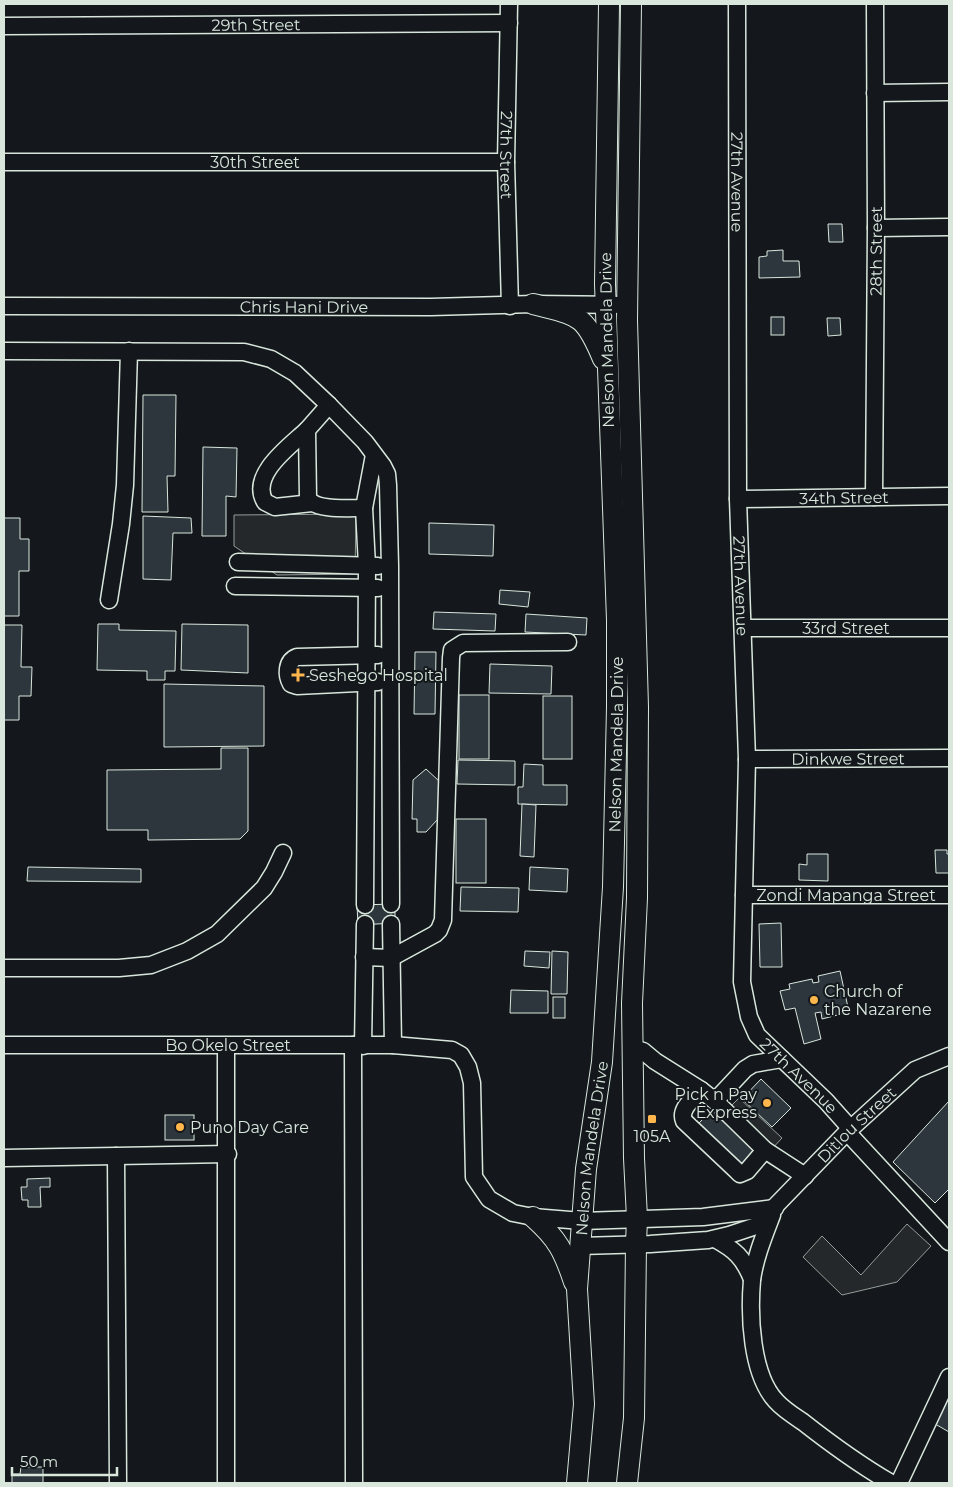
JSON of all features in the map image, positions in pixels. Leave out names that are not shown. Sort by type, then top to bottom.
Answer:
[{"type":"main road","name":"Nelson Mandela Drive","points":[[577,1483],[584,1404],[577,1289],[586,1169],[602,1062],[613,887],[617,620],[605,305],[609,4]]},
{"type":"main road","name":"Nelson Mandela Drive","points":[[627,1483],[634,1418],[637,1218],[634,1158],[632,1003],[637,898],[638,707],[627,305],[631,4]]},
{"type":"main road","points":[[533,304],[572,315],[584,322],[593,336],[607,370]]},
{"type":"main road","points":[[533,1217],[546,1229],[562,1249],[577,1289]]},
{"type":"street","name":"27th Street","points":[[509,4],[506,162],[510,306]]},
{"type":"street","name":"27th Avenue","points":[[737,4],[738,499],[744,628],[747,759],[742,982],[745,1002],[757,1035],[826,1102],[949,1242]]},
{"type":"street","name":"28th Street","points":[[874,497],[875,4]]},
{"type":"street","name":"29th Street","points":[[4,26],[509,23]]},
{"type":"street","points":[[875,93],[949,92]]},
{"type":"street","name":"30th Street","points":[[4,162],[506,162]]},
{"type":"street","points":[[876,228],[949,226]]},
{"type":"street","name":"Chris Hani Drive","points":[[4,306],[422,307],[533,304],[627,305]]},
{"type":"street","points":[[4,350],[244,352],[260,355],[282,364],[295,373],[352,428],[383,466],[387,474],[388,485],[390,566],[390,904]]},
{"type":"street","points":[[109,600],[125,485],[129,351]]},
{"type":"street","points":[[329,405],[307,430],[272,463],[266,473],[261,491],[265,502],[275,507],[312,503],[322,507],[364,508]]},
{"type":"street","points":[[307,430],[307,493],[312,503]]},
{"type":"street","points":[[365,905],[368,566],[364,508],[374,455]]},
{"type":"street","name":"34th Street","points":[[738,499],[949,496]]},
{"type":"street","points":[[238,562],[390,566]]},
{"type":"street","points":[[235,586],[390,588]]},
{"type":"street","name":"33rd Street","points":[[744,628],[949,628]]},
{"type":"street","points":[[364,957],[392,958],[435,934],[443,920],[452,650],[463,643],[568,642]]},
{"type":"street","points":[[390,655],[297,657],[288,664],[289,680],[291,684],[297,686],[390,682]]},
{"type":"street","name":"Dinkwe Street","points":[[747,759],[949,758]]},
{"type":"street","points":[[4,968],[119,968],[143,966],[151,965],[188,951],[217,934],[264,888],[283,854]]},
{"type":"street","name":"Zondi Mapanga Street","points":[[744,895],[949,895]]},
{"type":"street","points":[[354,1483],[358,1046],[365,924]]},
{"type":"street","points":[[391,924],[393,1045]]},
{"type":"street","name":"Bo Okelo Street","points":[[4,1045],[393,1045],[452,1050],[461,1055],[465,1061],[472,1083],[474,1177],[490,1199],[513,1213],[533,1217]]},
{"type":"street","points":[[226,1046],[228,1154],[226,1483]]},
{"type":"street","points":[[633,1048],[643,1051],[655,1061],[701,1090],[715,1101],[765,1150],[805,1176]]},
{"type":"street","name":"Ditlou Street","points":[[580,1246],[714,1239],[756,1226],[849,1130],[915,1070],[949,1056]]},
{"type":"street","points":[[715,1101],[745,1069],[753,1064],[782,1059]]},
{"type":"street","points":[[701,1090],[682,1112],[684,1121],[740,1174],[747,1171],[765,1150]]},
{"type":"street","points":[[4,1158],[228,1154]]},
{"type":"street","points":[[116,1156],[118,1483]]},
{"type":"street","points":[[533,1217],[582,1221],[703,1217],[775,1208],[760,1244],[752,1279],[752,1324],[755,1357],[764,1381],[775,1401],[834,1446],[891,1483]]},
{"type":"street","points":[[714,1239],[731,1248],[742,1258],[752,1279]]},
{"type":"street","points":[[899,1483],[949,1378]]},
{"type":"shaded area","points":[[356,514],[355,574],[277,575],[234,546],[234,515]]},
{"type":"shaded area","points":[[739,1098],[782,1138],[770,1151],[727,1110]]},
{"type":"shaded area","points":[[907,1224],[931,1246],[897,1282],[842,1295],[803,1257],[822,1236],[861,1275]]},
{"type":"building","points":[[828,224],[842,224],[843,242],[829,242]]},
{"type":"building","points":[[783,250],[783,261],[799,261],[800,277],[759,278],[759,257],[767,256],[767,251]]},
{"type":"building","points":[[771,317],[784,317],[784,335],[771,335]]},
{"type":"building","points":[[827,318],[840,318],[841,335],[828,336]]},
{"type":"building","points":[[143,395],[176,395],[175,476],[167,476],[168,512],[142,512]]},
{"type":"building","points":[[203,447],[237,448],[236,497],[226,496],[226,536],[202,536]]},
{"type":"building","points":[[143,516],[191,518],[192,533],[173,533],[171,580],[143,579]]},
{"type":"building","points":[[4,518],[20,518],[20,539],[29,539],[29,571],[19,571],[19,616],[4,616]]},
{"type":"building","points":[[429,523],[494,525],[493,556],[429,554]]},
{"type":"building","points":[[500,590],[530,592],[528,607],[499,604]]},
{"type":"building","points":[[434,612],[496,614],[495,631],[433,629]]},
{"type":"building","points":[[526,614],[587,618],[586,635],[525,632]]},
{"type":"building","points":[[98,624],[119,624],[119,630],[176,631],[175,671],[165,671],[165,680],[147,680],[147,671],[97,670]]},
{"type":"building","points":[[182,624],[248,625],[248,673],[181,670]]},
{"type":"building","points":[[4,625],[22,625],[21,667],[32,667],[31,696],[19,696],[19,720],[4,720]]},
{"type":"building","points":[[415,652],[436,652],[435,714],[414,714]]},
{"type":"building","points":[[490,664],[552,666],[551,694],[489,693]]},
{"type":"building","points":[[164,684],[264,686],[264,746],[164,747]]},
{"type":"building","points":[[459,695],[489,695],[489,759],[459,759]]},
{"type":"building","points":[[543,696],[572,696],[572,759],[543,759]]},
{"type":"building","points":[[221,748],[248,748],[248,831],[240,839],[148,840],[148,830],[107,830],[107,770],[221,769]]},
{"type":"building","points":[[458,760],[515,761],[515,785],[457,784]]},
{"type":"building","points":[[524,764],[543,765],[543,785],[567,785],[567,805],[518,804],[518,787],[523,787]]},
{"type":"building","points":[[426,769],[439,781],[438,819],[426,832],[417,832],[417,819],[412,819],[413,780]]},
{"type":"building","points":[[522,804],[536,805],[534,857],[520,856]]},
{"type":"building","points":[[456,819],[486,819],[486,883],[456,883]]},
{"type":"building","points":[[935,850],[947,850],[947,854],[949,854],[949,873],[936,873]]},
{"type":"building","points":[[807,854],[828,854],[828,881],[799,880],[799,864],[807,865]]},
{"type":"building","points":[[28,867],[141,869],[141,882],[27,881]]},
{"type":"building","points":[[530,867],[568,869],[567,892],[529,890]]},
{"type":"building","points":[[461,887],[519,888],[518,912],[460,911]]},
{"type":"building","points":[[395,904],[395,923],[358,925],[357,905]]},
{"type":"building","points":[[781,923],[782,967],[760,967],[759,924]]},
{"type":"building","points":[[525,951],[550,952],[549,968],[524,966]]},
{"type":"building","points":[[552,951],[568,952],[567,994],[551,994]]},
{"type":"building","name":"Church of the Nazarene","points":[[840,971],[849,1012],[822,1019],[821,1012],[815,1013],[821,1039],[804,1044],[795,1008],[785,1010],[780,991],[790,989],[789,984],[812,979],[813,983],[819,982],[818,976]]},
{"type":"building","points":[[511,990],[548,991],[548,1013],[510,1013]]},
{"type":"building","points":[[553,997],[565,997],[565,1018],[553,1018]]},
{"type":"building","name":"Pick n Pay Express","points":[[761,1079],[791,1108],[772,1127],[742,1099]]},
{"type":"building","points":[[949,1101],[949,1189],[935,1203],[893,1162]]},
{"type":"building","points":[[712,1110],[757,1154],[744,1168],[699,1123]]},
{"type":"building","name":"Puno Day Care","points":[[165,1115],[194,1115],[194,1140],[165,1140]]},
{"type":"building","points":[[50,1178],[50,1187],[40,1187],[41,1207],[28,1207],[28,1200],[22,1200],[21,1187],[27,1187],[27,1179]]},
{"type":"building","points":[[949,1380],[949,1432],[930,1421]]},
{"type":"building","points":[[21,1467],[43,1467],[43,1483],[12,1483],[12,1474],[20,1474]]},
{"type":"place","name":"Seshego Hospital","points":[[298,675]]},
{"type":"place","name":"Church of the Nazarene","points":[[814,1000]]},
{"type":"place","name":"Pick n Pay Express","points":[[767,1103]]},
{"type":"place","name":"105A","points":[[652,1119]]},
{"type":"place","name":"Puno Day Care","points":[[180,1127]]}]
